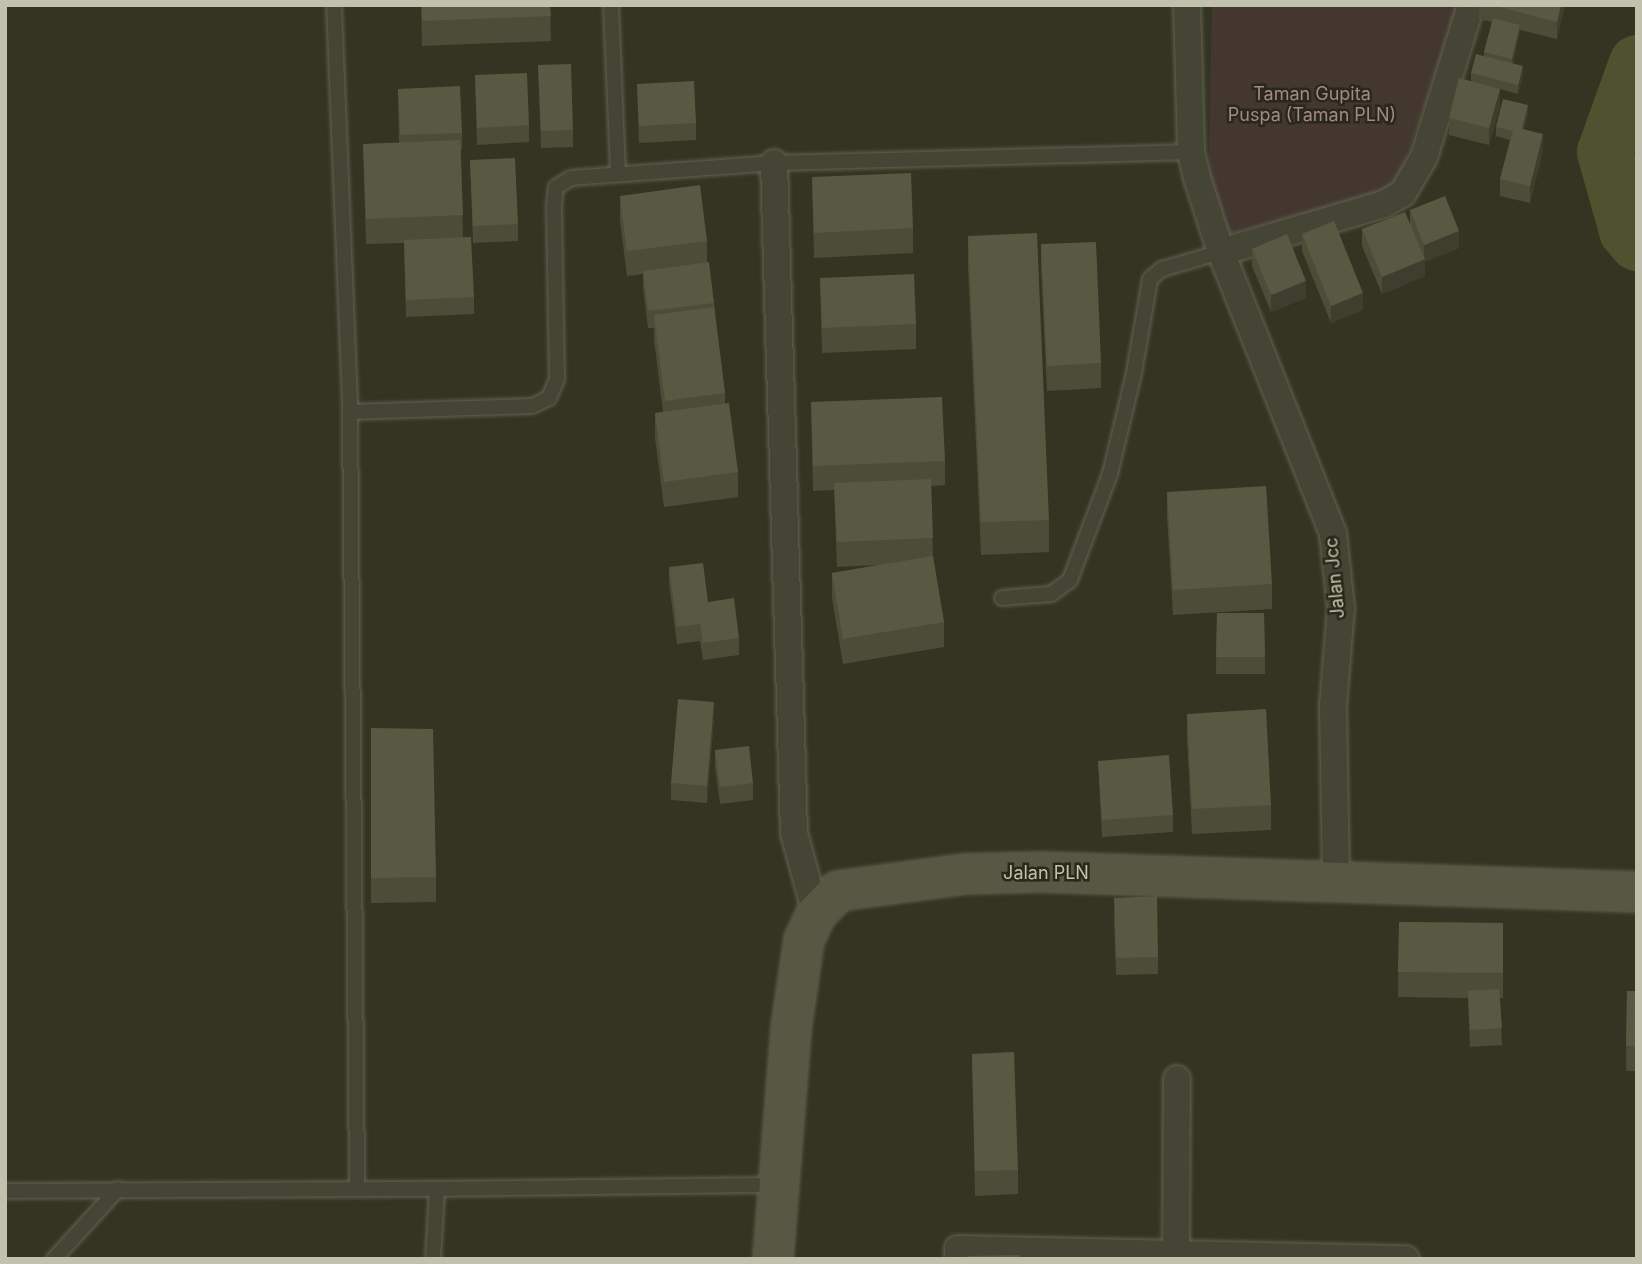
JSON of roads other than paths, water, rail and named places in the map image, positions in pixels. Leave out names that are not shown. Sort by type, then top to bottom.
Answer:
[{"type":"street","name":"Jalan Jcc","points":[[1187,5],[1191,152],[1221,252],[1333,534],[1341,608],[1334,706],[1336,883]]},
{"type":"street","points":[[1221,252],[1384,204],[1403,193],[1424,157],[1471,5]]},
{"type":"street","points":[[774,163],[794,833],[816,914]]},
{"type":"street","name":"Jalan PLN","points":[[773,1259],[778,1185],[804,940],[816,914],[838,891],[966,874],[1041,872],[1637,892]]},
{"type":"street","points":[[1176,1254],[1177,1079]]},
{"type":"street","points":[[958,1259],[958,1249],[1059,1255],[1176,1254],[1406,1259]]},
{"type":"lane","points":[[334,5],[349,412],[357,1189]]},
{"type":"lane","points":[[611,5],[618,173]]},
{"type":"lane","points":[[349,412],[533,406],[549,398],[557,379],[556,187],[571,178],[774,163],[1191,152]]},
{"type":"lane","points":[[1002,598],[1051,594],[1070,580],[1110,474],[1134,373],[1150,279],[1162,270],[1221,252]]},
{"type":"lane","points":[[5,1191],[778,1185]]},
{"type":"lane","points":[[54,1259],[118,1189]]},
{"type":"lane","points":[[433,1259],[437,1189]]},
{"type":"waterway","points":[[1637,63],[1605,152],[1627,231],[1637,243]]},
{"type":"park label","name":"Taman Gupita Puspa (Taman PLN)","points":[[1312,105]]}]
